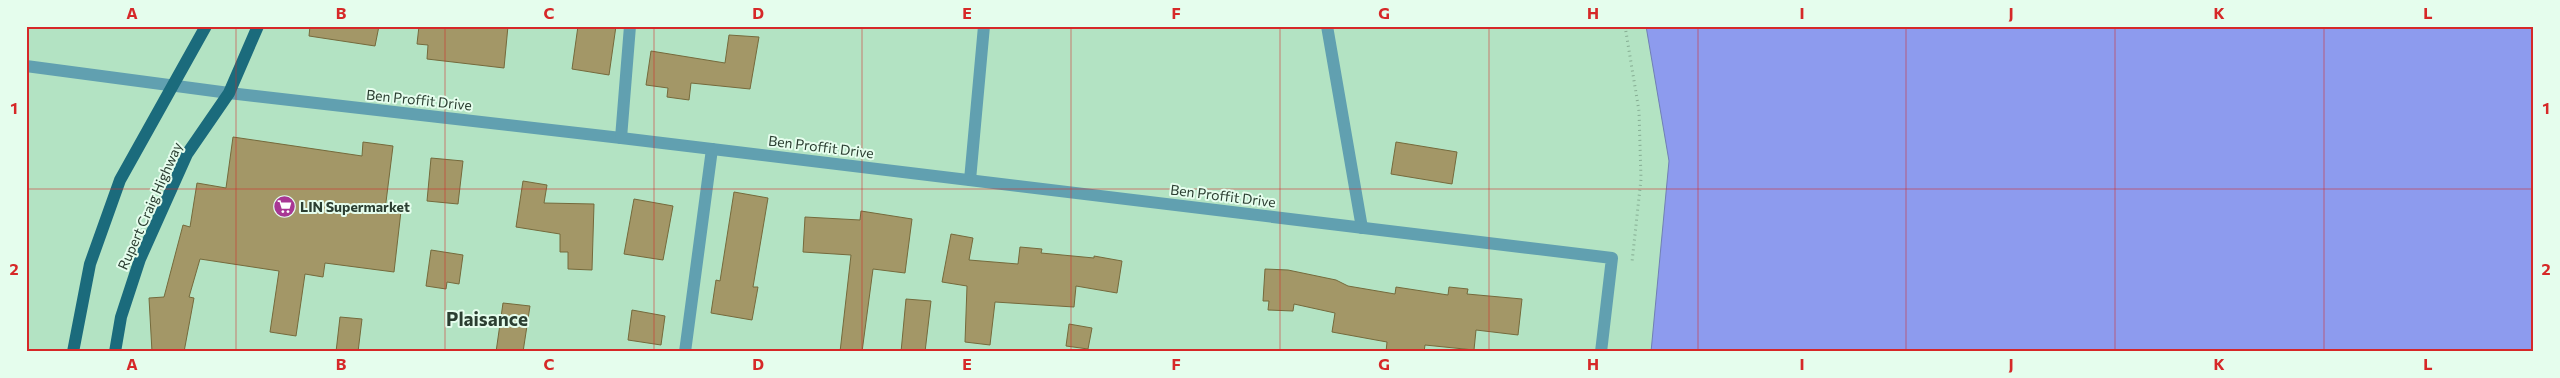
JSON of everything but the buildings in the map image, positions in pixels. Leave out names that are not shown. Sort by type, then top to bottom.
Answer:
[{"type":"main road","points":[[73,352],[90,264],[120,180],[206,26]]},
{"type":"main road","name":"Rupert Craig Highway","points":[[115,352],[121,317],[140,259],[187,154],[229,93],[258,26]]},
{"type":"street","points":[[621,138],[630,26]]},
{"type":"street","points":[[970,180],[984,26]]},
{"type":"street","points":[[1328,26],[1362,228]]},
{"type":"street","name":"Ben Proffit Drive","points":[[26,66],[173,84],[229,93],[621,138],[1612,258],[1602,352]]},
{"type":"street","points":[[685,352],[712,149]]},
{"type":"path","points":[[1625,26],[1639,111],[1641,179]]},
{"type":"water","points":[[1646,26],[2534,26],[2534,352],[1651,352],[1669,161]]},
{"type":"place","name":"LIN Supermarket","points":[[284,207]]},
{"type":"district","name":"Plaisance","points":[[487,319]]}]
